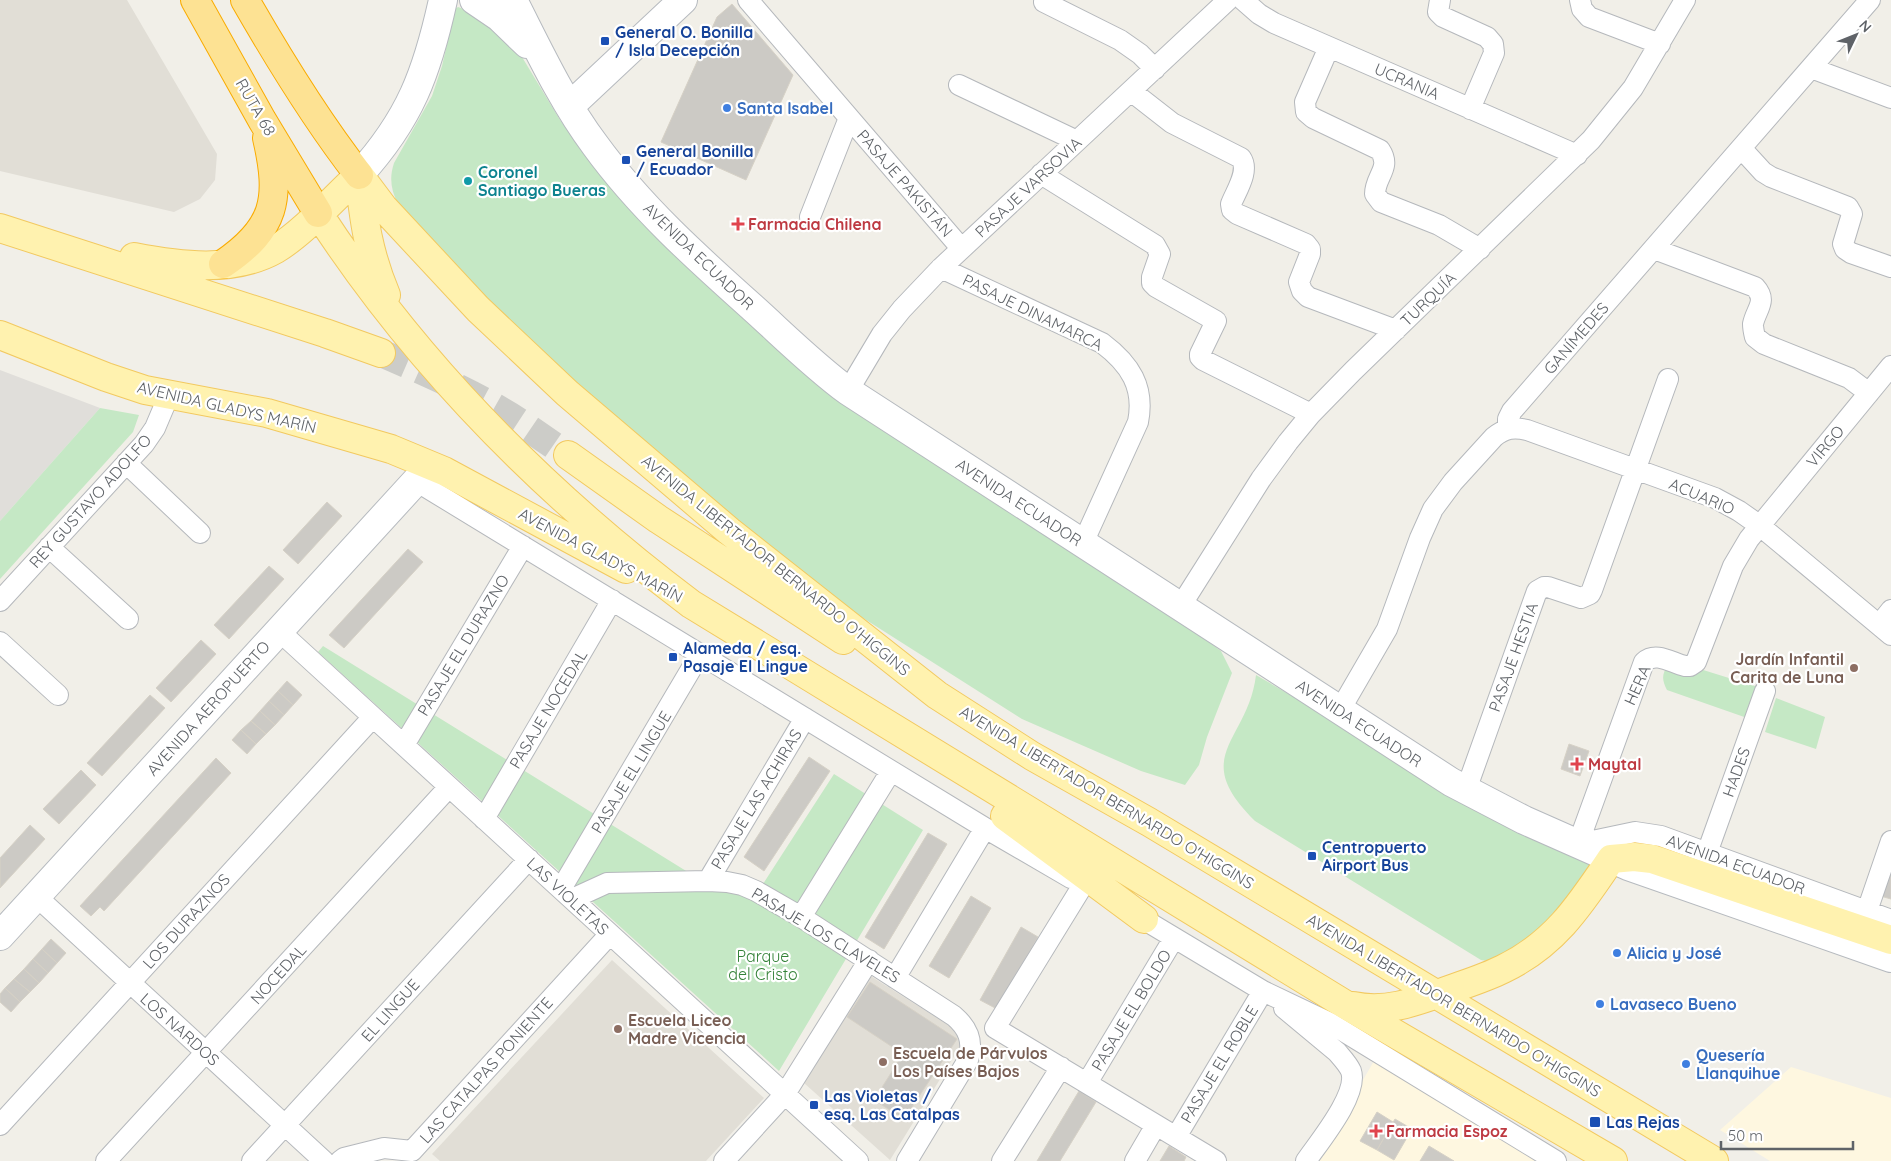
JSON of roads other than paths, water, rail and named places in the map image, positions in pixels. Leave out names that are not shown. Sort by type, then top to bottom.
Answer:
[{"type":"highway","name":"RUTA 68","points":[[195,0],[262,120],[318,213]]},
{"type":"highway","points":[[245,0],[299,92],[326,132],[359,175]]},
{"type":"highway","points":[[223,264],[235,256],[256,236],[270,210],[274,192],[274,175],[262,120]]},
{"type":"main road","points":[[61,248],[85,249],[183,264],[223,264],[247,261],[276,248],[290,239],[359,175],[392,136],[416,94],[431,48],[443,0]]},
{"type":"main road","name":"AVENIDA ECUADOR","points":[[474,0],[499,16],[544,61]]},
{"type":"main road","name":"AVENIDA ECUADOR","points":[[513,0],[544,61],[570,106],[594,145],[624,182],[667,229],[810,361],[848,391],[1428,768],[1466,790],[1524,820],[1611,859],[1891,958]]},
{"type":"main road","points":[[570,106],[682,0]]},
{"type":"main road","points":[[359,175],[365,231],[374,267],[386,295],[408,336]]},
{"type":"main road","name":"AVENIDA LIBERTADOR BERNARDO O'HIGGINS","points":[[359,175],[383,207],[437,266],[478,309],[566,393],[729,531],[937,695],[1032,756],[1149,822],[1714,1161]]},
{"type":"main road","points":[[318,213],[355,269],[408,336],[472,410],[516,455],[601,533],[692,604],[1346,1005],[1612,1161]]},
{"type":"main road","points":[[0,228],[325,333],[381,353]]},
{"type":"main road","name":"AVENIDA GLADYS MARÍN","points":[[0,335],[106,377],[145,390],[267,413],[311,424],[391,449],[444,471],[692,604]]},
{"type":"main road","points":[[311,424],[373,455],[416,481]]},
{"type":"main road","points":[[568,455],[746,578],[875,660],[937,695]]},
{"type":"main road","name":"AVENIDA AEROPUERTO","points":[[0,936],[416,481]]},
{"type":"main road","points":[[885,723],[961,786],[1067,861],[1144,919]]},
{"type":"main road","name":"AVENIDA ECUADOR","points":[[1611,859],[1634,857],[1652,859],[1891,940]]},
{"type":"main road","points":[[1346,1005],[1377,1009],[1406,1005],[1494,973],[1533,952],[1574,912],[1611,859]]},
{"type":"street","name":"PASAJE PAKISTÁN","points":[[748,0],[961,248]]},
{"type":"street","name":"PASAJE VARSOVIA","points":[[848,391],[882,334],[902,308],[961,248],[1228,0]]},
{"type":"street","name":"UCRANIA","points":[[1243,0],[1259,14],[1274,23],[1576,155]]},
{"type":"street","points":[[1440,0],[1438,12],[1443,17],[1487,37],[1494,44],[1494,53],[1470,109]]},
{"type":"street","points":[[1580,0],[1582,9],[1589,17],[1660,44]]},
{"type":"street","name":"TURQUÍA","points":[[1180,607],[1261,479],[1311,414],[1596,135],[1621,105],[1660,44],[1685,0]]},
{"type":"street","name":"GANÍMEDES","points":[[1508,429],[1508,419],[1512,412],[1870,0]]},
{"type":"street","points":[[1044,2],[1120,40],[1140,54],[1154,69]]},
{"type":"street","points":[[1329,47],[1305,102],[1306,112],[1313,118],[1380,150],[1384,157],[1385,165],[1374,186],[1374,194],[1381,202],[1439,225],[1480,249]]},
{"type":"street","points":[[1811,68],[1891,98]]},
{"type":"street","points":[[959,85],[1077,141]]},
{"type":"street","points":[[1131,91],[1172,123],[1241,158],[1245,164],[1245,170],[1231,204],[1232,210],[1237,214],[1306,244],[1310,248],[1310,254],[1299,282],[1302,291],[1308,297],[1396,330]]},
{"type":"street","name":"PASAJE PAKISTÁN","points":[[810,217],[849,118]]},
{"type":"street","points":[[1741,148],[1763,172],[1771,177],[1848,207],[1852,214],[1844,249],[1891,267]]},
{"type":"street","points":[[1041,174],[1155,245],[1160,254],[1152,277],[1152,283],[1216,321],[1200,354],[1203,360],[1311,414]]},
{"type":"street","points":[[1654,249],[1755,287],[1760,293],[1762,300],[1753,326],[1755,337],[1764,344],[1849,378],[1869,393]]},
{"type":"street","name":"PASAJE DINAMARCA","points":[[941,268],[1102,343],[1122,361],[1137,385],[1140,404],[1138,422],[1083,543]]},
{"type":"street","name":"VIRGO","points":[[1759,525],[1891,366]]},
{"type":"street","name":"PASAJE HESTIA","points":[[1466,790],[1537,591],[1544,587],[1581,598],[1590,594],[1668,380]]},
{"type":"street","name":"REY GUSTAVO ADOLFO","points":[[0,601],[151,434],[169,395]]},
{"type":"street","points":[[1340,710],[1387,629],[1420,538],[1433,509],[1494,437],[1508,429]]},
{"type":"street","name":"ACUARIO","points":[[1508,429],[1527,430],[1715,498],[1759,525],[1887,623]]},
{"type":"street","points":[[126,463],[200,533]]},
{"type":"street","points":[[416,481],[985,828],[1144,919],[1263,991],[1330,1023],[1556,1161]]},
{"type":"street","name":"HERA","points":[[1578,844],[1644,662],[1647,659],[1656,657],[1686,666],[1696,662],[1733,566],[1759,525]]},
{"type":"street","name":"PASAJE EL DURAZNO","points":[[404,745],[523,546]]},
{"type":"street","points":[[49,547],[128,619]]},
{"type":"street","name":"PASAJE NOCEDAL","points":[[484,819],[612,600]]},
{"type":"street","name":"LAS VIOLETAS","points":[[278,630],[858,1161]]},
{"type":"street","points":[[0,642],[58,695]]},
{"type":"street","name":"PASAJE EL LINGUE","points":[[567,894],[700,654]]},
{"type":"street","name":"HADES","points":[[1707,853],[1765,692]]},
{"type":"street","name":"LOS DURAZNOS","points":[[0,1125],[372,717]]},
{"type":"street","name":"PASAJE LAS ACHIRAS","points":[[708,881],[804,718]]},
{"type":"street","points":[[801,917],[891,771]]},
{"type":"street","name":"NOCEDAL","points":[[106,1161],[449,787]]},
{"type":"street","points":[[895,978],[985,828]]},
{"type":"street","name":"AVENIDA ECUADOR","points":[[1578,844],[1627,833],[1646,833],[1661,836],[1891,920]]},
{"type":"street","points":[[1866,911],[1891,841]]},
{"type":"street","name":"EL LINGUE","points":[[252,1161],[528,859]]},
{"type":"street","name":"PASAJE LOS CLAVELES","points":[[567,894],[607,883],[708,881],[742,885],[801,917],[954,1016],[962,1022],[970,1037]]},
{"type":"street","points":[[907,1161],[968,1060],[970,1037],[995,1028],[1083,885]]},
{"type":"street","name":"LOS NARDOS","points":[[36,896],[324,1161]]},
{"type":"street","name":"LAS CATALPAS PONIENTE","points":[[340,1161],[344,1158],[384,1148],[417,1156],[610,934]]},
{"type":"street","name":"PASAJE EL BOLDO","points":[[1087,1083],[1174,938]]},
{"type":"street","points":[[724,1161],[785,1094],[869,960]]},
{"type":"street","points":[[1263,991],[1337,1052],[1351,1072],[1352,1080],[1348,1095],[1306,1161]]},
{"type":"street","name":"PASAJE EL ROBLE","points":[[1176,1136],[1263,991]]},
{"type":"street","points":[[995,1028],[1216,1161]]},
{"type":"street","points":[[1002,1161],[1061,1067]]},
{"type":"street","name":"PASAJE EL ROBLE","points":[[1135,1161],[1156,1125]]},
{"type":"tunnel","points":[[381,353],[479,398],[510,416],[568,455]]},
{"type":"place","name":"General O. Bonilla / Isla Decepción","points":[[605,41]]},
{"type":"place","name":"Santa Isabel","points":[[727,108]]},
{"type":"place","name":"General Bonilla / Ecuador","points":[[626,160]]},
{"type":"place","name":"Coronel Santiago Bueras","points":[[468,181]]},
{"type":"place","name":"Farmacia Chilena","points":[[738,224]]},
{"type":"place","name":"Alameda / esq. Pasaje El Lingue","points":[[673,657]]},
{"type":"place","name":"Jardín Infantil Carita de Luna","points":[[1854,668]]},
{"type":"place","name":"Maytal","points":[[1577,764]]},
{"type":"place","name":"Centropuerto Airport Bus","points":[[1312,856]]},
{"type":"place","name":"Alicia y José","points":[[1617,953]]},
{"type":"place","name":"Lavaseco Bueno","points":[[1600,1004]]},
{"type":"place","name":"Escuela Liceo Madre Vicencia","points":[[618,1029]]},
{"type":"place","name":"Escuela de Párvulos Los Países Bajos","points":[[883,1062]]},
{"type":"place","name":"Quesería Llanquihue","points":[[1686,1064]]},
{"type":"place","name":"Las Violetas / esq. Las Catalpas","points":[[814,1105]]},
{"type":"place","name":"Las Rejas","points":[[1595,1122]]},
{"type":"place","name":"Farmacia Espoz","points":[[1376,1131]]},
{"type":"park label","name":"Parque del Cristo","points":[[763,965]]}]
